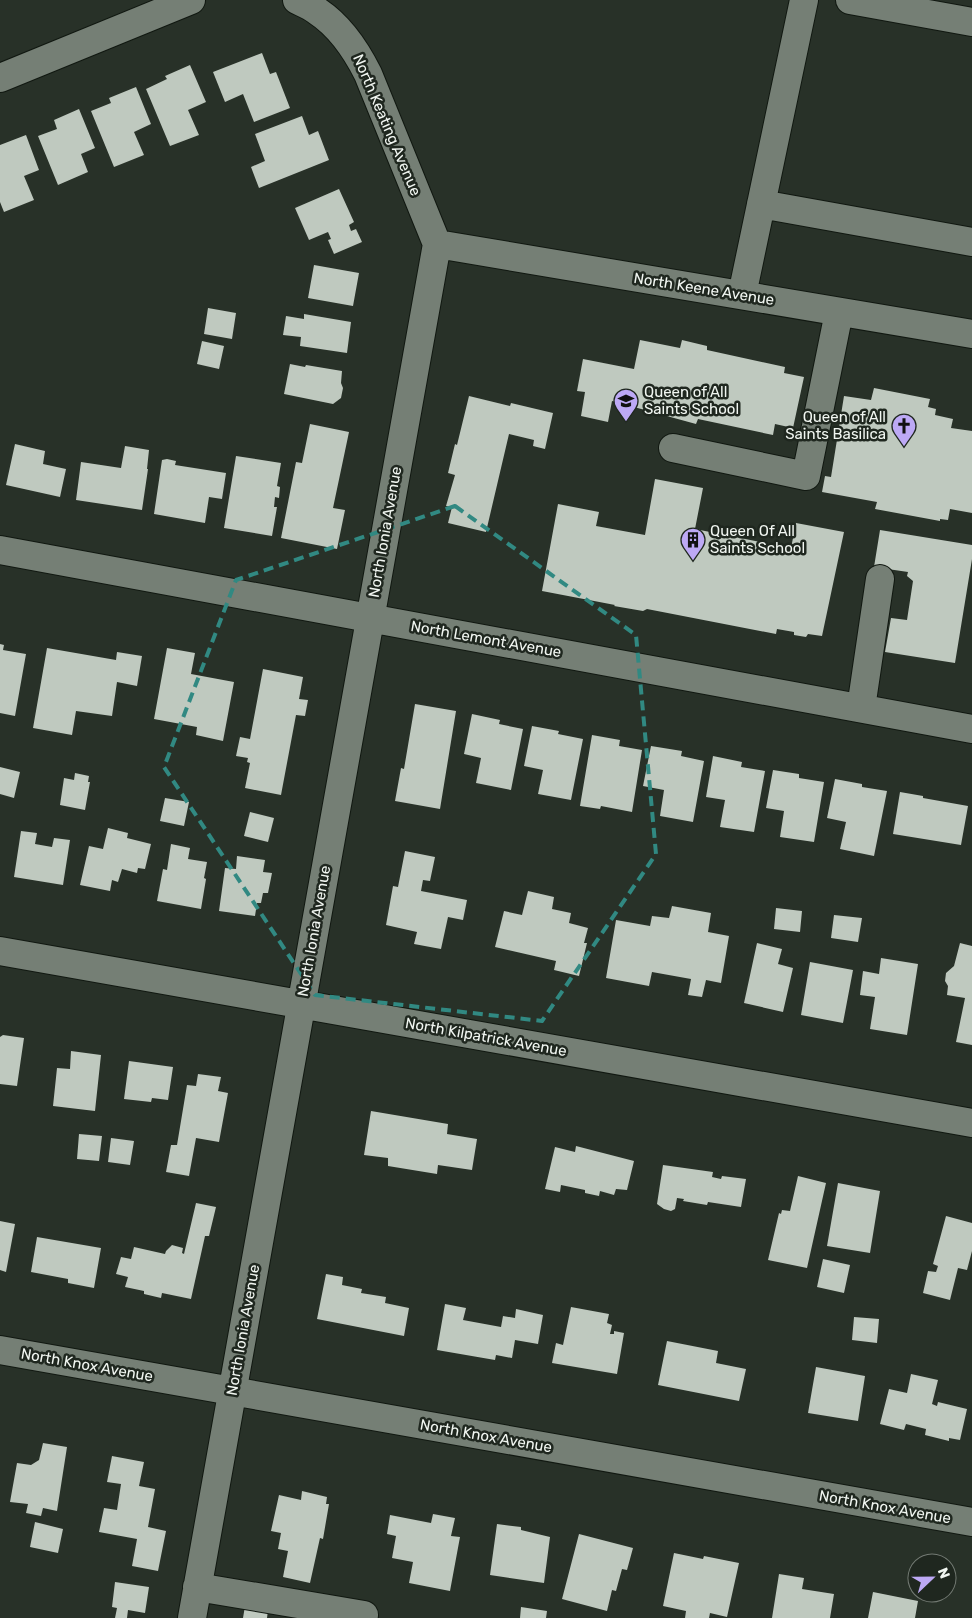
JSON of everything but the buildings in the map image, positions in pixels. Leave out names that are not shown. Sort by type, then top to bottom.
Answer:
[{"type":"street","points":[[0,78],[191,0]]},
{"type":"street","name":"North Keating Avenue","points":[[296,0],[318,11],[340,31],[357,52],[368,74],[437,244]]},
{"type":"street","points":[[742,295],[804,0]]},
{"type":"street","points":[[850,0],[972,22]]},
{"type":"street","points":[[761,204],[972,242]]},
{"type":"street","name":"North Keene Avenue","points":[[437,244],[972,334]]},
{"type":"street","name":"North Ionia Avenue","points":[[192,1618],[437,244]]},
{"type":"street","points":[[673,448],[806,476],[839,312]]},
{"type":"street","name":"North Lemont Avenue","points":[[0,550],[972,728]]},
{"type":"street","points":[[861,708],[880,579]]},
{"type":"street","name":"North Kilpatrick Avenue","points":[[0,951],[972,1123]]},
{"type":"street","name":"North Knox Avenue","points":[[0,1350],[972,1522]]},
{"type":"street","points":[[197,1587],[364,1615]]},
{"type":"highlighted area","points":[[455,506],[636,635],[656,854],[542,1021],[315,995],[164,767],[236,580]]},
{"type":"place","name":"Queen of All Saints School","points":[[626,422]]},
{"type":"place","name":"Queen of All Saints Basilica","points":[[904,447]]},
{"type":"place","name":"Queen Of All Saints School","points":[[693,561]]}]
